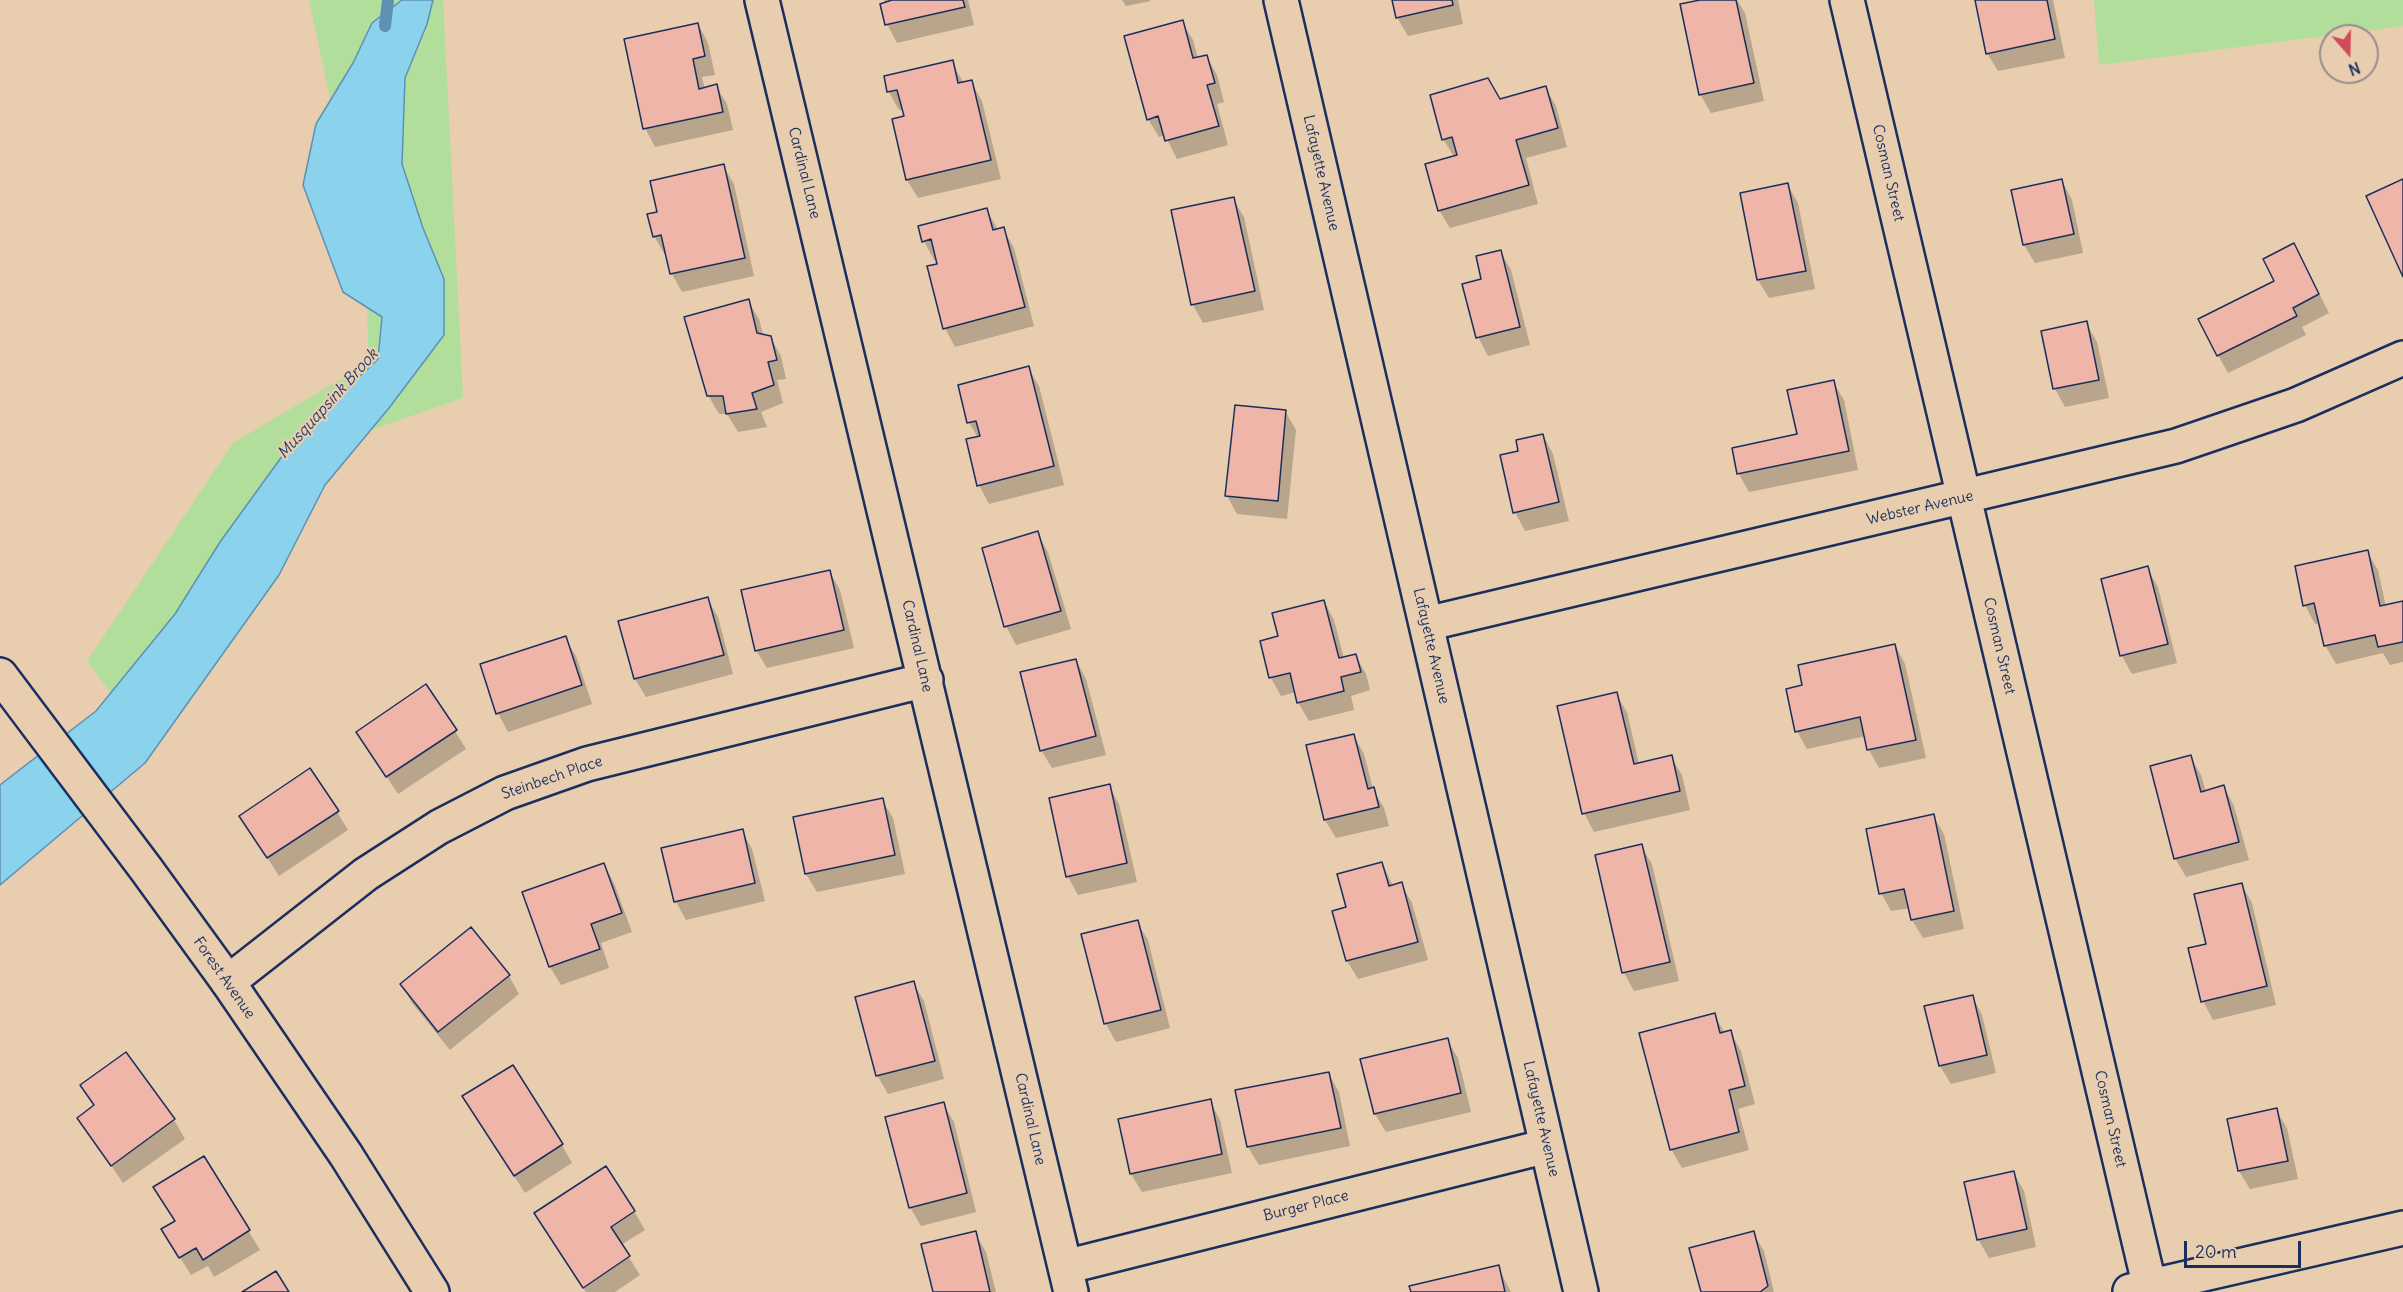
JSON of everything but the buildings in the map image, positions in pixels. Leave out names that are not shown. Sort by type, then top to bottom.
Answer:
[{"type":"street","name":"Cardinal Lane","points":[[762,0],[1068,1279]]},
{"type":"street","name":"Lafayette Avenue","points":[[1281,0],[1581,1292]]},
{"type":"street","name":"Cosman Street","points":[[1847,0],[1964,498],[2143,1290]]},
{"type":"street","name":"Webster Avenue","points":[[1425,624],[2176,446],[2296,405],[2403,358]]},
{"type":"street","name":"Forest Avenue","points":[[0,675],[228,982],[346,1155],[432,1292]]},
{"type":"street","name":"Steinbech Place","points":[[228,982],[366,874],[439,827],[505,794],[587,764],[926,680]]},
{"type":"street","name":"Burger Place","points":[[1068,1279],[1547,1146]]},
{"type":"street","points":[[2143,1290],[2403,1228]]},
{"type":"green space","points":[[309,0],[443,0],[463,398],[342,440],[120,706],[87,661],[233,443],[368,363],[367,270]]},
{"type":"green space","points":[[2094,0],[2403,0],[2403,26],[2379,29],[2379,24],[2319,24],[2319,37],[2099,65]]},
{"type":"water","points":[[402,0],[433,0],[427,24],[405,78],[402,164],[423,228],[444,279],[444,335],[389,408],[325,485],[279,575],[145,763],[0,885],[0,785],[96,711],[175,614],[220,542],[296,437],[378,359],[382,317],[343,292],[303,185],[316,124],[353,63],[372,23]]},
{"type":"waterway","name":"Musquapsink Brook","points":[[385,26],[388,0]]}]
